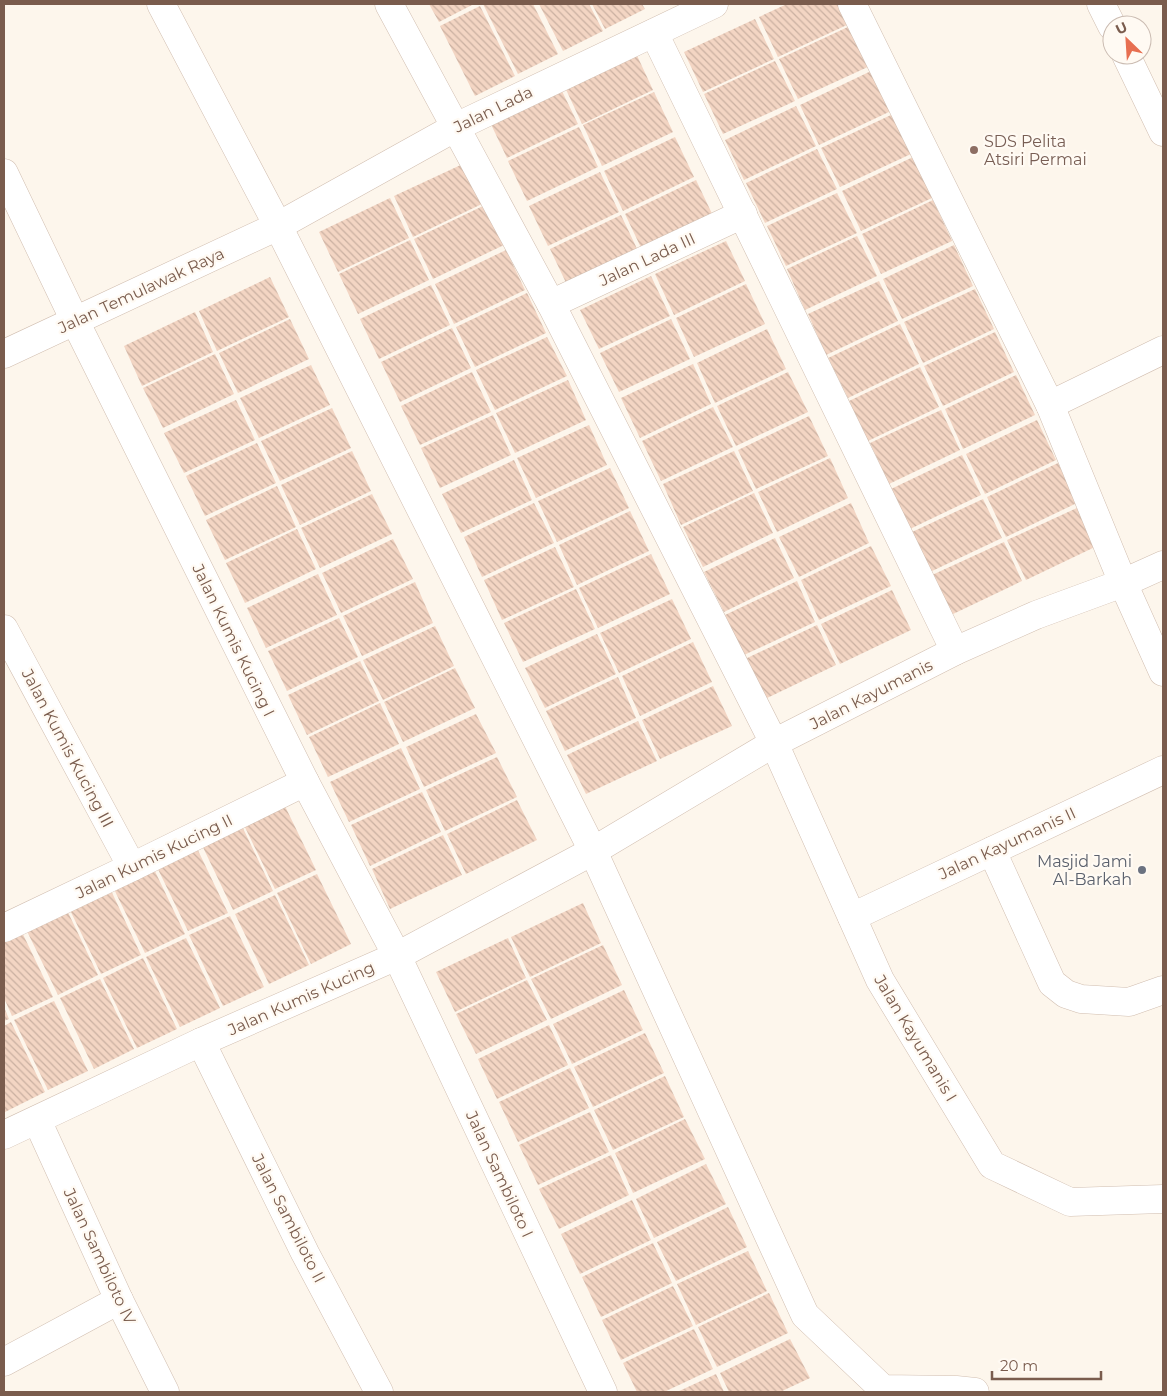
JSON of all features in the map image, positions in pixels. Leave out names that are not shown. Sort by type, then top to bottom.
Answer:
[{"type":"street","points":[[160,4],[278,226],[593,851],[805,1315],[880,1391],[956,1390],[975,1392]]},
{"type":"street","name":"Jalan Kayumanis I","points":[[389,4],[551,304],[774,743],[880,980],[992,1165],[1070,1202],[1163,1199]]},
{"type":"street","name":"Jalan Lada","points":[[278,226],[456,127],[714,4]]},
{"type":"street","points":[[852,4],[1050,406],[1123,582],[1163,672]]},
{"type":"street","points":[[654,33],[955,651]]},
{"type":"street","points":[[1131,65],[1163,132]]},
{"type":"street","name":"Jalan Kumis Kucing I","points":[[4,173],[75,321],[304,782],[396,956]]},
{"type":"street","name":"Jalan Lada III","points":[[551,304],[743,214]]},
{"type":"street","name":"Jalan Temulawak Raya","points":[[4,354],[278,226]]},
{"type":"street","points":[[1050,406],[1163,350]]},
{"type":"street","name":"Jalan Kayumanis","points":[[593,851],[774,743],[955,651],[1036,614],[1163,565]]},
{"type":"street","name":"Jalan Kumis Kucing III","points":[[4,628],[132,867]]},
{"type":"street","name":"Jalan Kayumanis II","points":[[852,917],[1163,770]]},
{"type":"street","name":"Jalan Kumis Kucing II","points":[[4,928],[304,782]]},
{"type":"street","name":"Jalan Kumis Kucing","points":[[4,1135],[201,1042],[396,956],[593,851]]},
{"type":"street","points":[[992,851],[1052,983],[1066,994],[1081,1000],[1129,1002],[1163,990]]},
{"type":"street","name":"Jalan Sambiloto I","points":[[396,956],[604,1392]]},
{"type":"street","name":"Jalan Sambiloto II","points":[[201,1042],[305,1253],[379,1392]]},
{"type":"street","name":"Jalan Sambiloto IV","points":[[37,1120],[120,1300],[165,1392]]},
{"type":"street","points":[[4,1362],[120,1300]]},
{"type":"building","points":[[429,4],[474,4],[439,22]]},
{"type":"building","points":[[483,4],[533,4],[558,54],[518,74]]},
{"type":"building","points":[[539,4],[589,4],[603,31],[563,51]]},
{"type":"building","points":[[592,4],[642,4],[645,9],[605,29]]},
{"type":"building","points":[[787,4],[840,4],[849,24],[778,57],[759,17]]},
{"type":"building","points":[[480,6],[515,76],[475,96],[440,26]]},
{"type":"building","points":[[755,19],[774,59],[703,92],[684,52]]},
{"type":"building","points":[[850,26],[870,66],[798,99],[779,59]]},
{"type":"building","points":[[634,49],[653,90],[582,124],[563,83]]},
{"type":"building","points":[[775,61],[795,101],[723,134],[704,94]]},
{"type":"building","points":[[871,71],[891,111],[819,145],[800,105]]},
{"type":"building","points":[[559,85],[578,124],[507,158],[488,118]]},
{"type":"building","points":[[654,92],[673,132],[602,166],[583,125]]},
{"type":"building","points":[[796,106],[816,146],[744,180],[725,140]]},
{"type":"building","points":[[893,114],[911,154],[840,187],[821,148]]},
{"type":"building","points":[[579,127],[598,167],[527,201],[508,161]]},
{"type":"building","points":[[675,137],[694,177],[623,211],[604,171]]},
{"type":"building","points":[[817,149],[837,189],[765,223],[746,183]]},
{"type":"building","points":[[913,157],[932,198],[861,231],[842,191]]},
{"type":"building","points":[[465,163],[484,203],[413,237],[394,196]]},
{"type":"building","points":[[600,172],[619,212],[548,246],[529,206]]},
{"type":"building","points":[[696,180],[715,220],[644,254],[625,214]]},
{"type":"building","points":[[837,193],[857,233],[786,266],[767,226]]},
{"type":"building","points":[[390,198],[409,238],[338,272],[319,232]]},
{"type":"building","points":[[933,200],[952,241],[881,274],[862,234]]},
{"type":"building","points":[[485,205],[504,245],[433,279],[414,239]]},
{"type":"building","points":[[621,215],[640,255],[569,289],[550,249]]},
{"type":"building","points":[[857,236],[877,276],[805,310],[787,269]]},
{"type":"building","points":[[410,240],[429,280],[358,314],[339,274]]},
{"type":"building","points":[[726,241],[745,281],[674,315],[655,274]]},
{"type":"building","points":[[954,245],[973,286],[902,319],[883,279]]},
{"type":"building","points":[[506,250],[525,290],[454,324],[435,284]]},
{"type":"building","points":[[651,276],[670,316],[599,349],[580,310]]},
{"type":"building","points":[[270,277],[289,317],[217,351],[199,311]]},
{"type":"building","points":[[879,281],[898,321],[826,355],[808,314]]},
{"type":"building","points":[[746,284],[765,324],[694,357],[676,318]]},
{"type":"building","points":[[431,285],[450,325],[379,359],[360,319]]},
{"type":"building","points":[[975,289],[994,329],[923,363],[904,322]]},
{"type":"building","points":[[527,293],[546,333],[475,367],[456,327]]},
{"type":"building","points":[[195,312],[213,352],[142,386],[124,346]]},
{"type":"building","points":[[290,319],[309,359],[238,393],[219,353]]},
{"type":"building","points":[[671,319],[690,359],[619,392],[600,353]]},
{"type":"building","points":[[900,324],[919,364],[848,398],[828,358]]},
{"type":"building","points":[[452,328],[471,368],[400,402],[381,362]]},
{"type":"building","points":[[767,329],[786,369],[715,403],[697,363]]},
{"type":"building","points":[[995,332],[1014,372],[943,406],[924,366]]},
{"type":"building","points":[[547,337],[567,376],[495,410],[476,370]]},
{"type":"building","points":[[215,354],[234,394],[163,428],[143,388]]},
{"type":"building","points":[[693,364],[711,404],[640,438],[621,398]]},
{"type":"building","points":[[311,365],[330,405],[259,438],[240,398]]},
{"type":"building","points":[[920,367],[939,407],[868,441],[849,401]]},
{"type":"building","points":[[472,372],[491,412],[420,445],[401,406]]},
{"type":"building","points":[[788,372],[808,412],[736,446],[717,406]]},
{"type":"building","points":[[1016,375],[1035,415],[963,449],[945,409]]},
{"type":"building","points":[[568,380],[586,420],[515,453],[496,413]]},
{"type":"building","points":[[236,400],[255,440],[184,473],[164,433]]},
{"type":"building","points":[[713,407],[733,447],[661,481],[642,441]]},
{"type":"building","points":[[332,408],[351,448],[280,481],[261,441]]},
{"type":"building","points":[[941,410],[960,450],[889,484],[870,443]]},
{"type":"building","points":[[493,415],[511,455],[440,488],[421,448]]},
{"type":"building","points":[[809,416],[828,456],[756,489],[738,450]]},
{"type":"building","points":[[1037,420],[1056,460],[985,494],[966,454]]},
{"type":"building","points":[[589,425],[607,465],[536,498],[517,458]]},
{"type":"building","points":[[257,443],[276,483],[205,516],[186,476]]},
{"type":"building","points":[[352,451],[371,491],[300,525],[281,485]]},
{"type":"building","points":[[734,451],[753,491],[681,525],[663,484]]},
{"type":"building","points":[[962,455],[981,495],[910,529],[891,489]]},
{"type":"building","points":[[830,458],[848,498],[777,532],[758,492]]},
{"type":"building","points":[[514,460],[532,500],[461,533],[442,494]]},
{"type":"building","points":[[1058,463],[1077,503],[1006,537],[987,497]]},
{"type":"building","points":[[610,468],[629,508],[557,542],[538,501]]},
{"type":"building","points":[[277,486],[296,527],[225,560],[206,520]]},
{"type":"building","points":[[754,493],[773,533],[703,567],[683,527]]},
{"type":"building","points":[[372,494],[392,534],[320,568],[301,528]]},
{"type":"building","points":[[983,499],[1002,538],[930,572],[912,532]]},
{"type":"building","points":[[534,503],[554,543],[482,577],[464,537]]},
{"type":"building","points":[[851,503],[869,543],[799,577],[779,537]]},
{"type":"building","points":[[1079,507],[1097,546],[1026,580],[1007,540]]},
{"type":"building","points":[[630,511],[649,551],[577,585],[559,545]]},
{"type":"building","points":[[297,529],[316,569],[245,603],[226,563]]},
{"type":"building","points":[[775,538],[794,578],[724,612],[704,572]]},
{"type":"building","points":[[393,539],[413,579],[341,613],[322,573]]},
{"type":"building","points":[[1004,542],[1022,581],[951,615],[932,575]]},
{"type":"building","points":[[871,546],[891,586],[819,620],[801,580]]},
{"type":"building","points":[[555,547],[574,587],[502,620],[484,580]]},
{"type":"building","points":[[651,554],[670,594],[598,628],[579,588]]},
{"type":"building","points":[[318,574],[337,615],[266,648],[247,608]]},
{"type":"building","points":[[797,581],[815,622],[744,655],[725,615]]},
{"type":"building","points":[[415,582],[433,623],[362,656],[343,616]]},
{"type":"building","points":[[576,589],[595,629],[523,662],[504,623]]},
{"type":"building","points":[[892,590],[911,630],[840,664],[821,624]]},
{"type":"building","points":[[672,599],[691,639],[619,673],[600,633]]},
{"type":"building","points":[[339,618],[358,657],[287,691],[268,651]]},
{"type":"building","points":[[817,625],[836,665],[765,699],[745,659]]},
{"type":"building","points":[[435,626],[454,666],[383,700],[363,660]]},
{"type":"building","points":[[597,634],[616,674],[545,708],[525,668]]},
{"type":"building","points":[[693,642],[712,682],[640,716],[622,676]]},
{"type":"building","points":[[360,661],[379,701],[307,735],[288,695]]},
{"type":"building","points":[[455,668],[475,708],[403,742],[384,702]]},
{"type":"building","points":[[618,677],[636,718],[565,751],[546,711]]},
{"type":"building","points":[[713,686],[732,726],[660,759],[642,720]]},
{"type":"building","points":[[380,703],[399,744],[328,777],[309,737]]},
{"type":"building","points":[[476,714],[496,753],[424,787],[406,747]]},
{"type":"building","points":[[638,721],[657,761],[586,794],[567,755]]},
{"type":"building","points":[[401,748],[420,789],[349,822],[330,782]]},
{"type":"building","points":[[497,757],[517,797],[445,831],[426,790]]},
{"type":"building","points":[[422,792],[441,832],[370,866],[351,825]]},
{"type":"building","points":[[282,800],[316,870],[275,889],[241,819]]},
{"type":"building","points":[[517,800],[537,840],[466,874],[447,834]]},
{"type":"building","points":[[239,820],[273,891],[233,910],[199,839]]},
{"type":"building","points":[[443,835],[462,875],[390,909],[372,869]]},
{"type":"building","points":[[194,842],[228,913],[188,931],[154,861]]},
{"type":"building","points":[[151,863],[185,934],[145,953],[111,883]]},
{"type":"building","points":[[317,874],[351,944],[311,964],[277,893]]},
{"type":"building","points":[[108,884],[141,955],[101,974],[67,904]]},
{"type":"building","points":[[275,895],[309,965],[269,984],[235,914]]},
{"type":"building","points":[[583,903],[601,943],[530,977],[511,937]]},
{"type":"building","points":[[64,904],[98,975],[58,995],[24,925]]},
{"type":"building","points":[[230,916],[264,987],[223,1006],[189,935]]},
{"type":"building","points":[[19,926],[53,997],[12,1016],[4,998],[4,934]]},
{"type":"building","points":[[186,938],[220,1008],[180,1027],[146,957]]},
{"type":"building","points":[[508,938],[526,978],[455,1012],[436,972]]},
{"type":"building","points":[[603,945],[622,985],[551,1019],[531,979]]},
{"type":"building","points":[[143,958],[177,1029],[137,1048],[103,978]]},
{"type":"building","points":[[100,979],[134,1049],[94,1069],[60,998]]},
{"type":"building","points":[[527,980],[547,1020],[476,1054],[456,1014]]},
{"type":"building","points":[[624,990],[643,1030],[572,1064],[553,1024]]},
{"type":"building","points":[[54,1001],[88,1071],[48,1090],[14,1020]]},
{"type":"building","points":[[4,1007],[9,1019],[4,1021]]},
{"type":"building","points":[[11,1022],[45,1092],[5,1112],[4,1026]]},
{"type":"building","points":[[549,1025],[568,1065],[497,1099],[478,1059]]},
{"type":"building","points":[[645,1033],[664,1073],[593,1107],[574,1067]]},
{"type":"building","points":[[570,1068],[589,1108],[518,1142],[499,1102]]},
{"type":"building","points":[[665,1076],[684,1117],[613,1150],[594,1110]]},
{"type":"building","points":[[590,1112],[609,1152],[538,1185],[519,1145]]},
{"type":"building","points":[[685,1119],[705,1159],[633,1193],[615,1153]]},
{"type":"building","points":[[611,1155],[629,1195],[559,1229],[539,1189]]},
{"type":"building","points":[[706,1164],[726,1204],[654,1238],[636,1199]]},
{"type":"building","points":[[632,1200],[651,1240],[580,1274],[561,1234]]},
{"type":"building","points":[[728,1207],[747,1247],[676,1281],[657,1242]]},
{"type":"building","points":[[653,1243],[672,1283],[601,1317],[582,1277]]},
{"type":"building","points":[[748,1251],[767,1291],[696,1325],[677,1284]]},
{"type":"building","points":[[673,1286],[693,1326],[621,1360],[602,1320]]},
{"type":"building","points":[[769,1293],[788,1333],[717,1367],[698,1327]]},
{"type":"building","points":[[694,1329],[713,1369],[664,1392],[637,1392],[623,1363]]},
{"type":"building","points":[[790,1339],[810,1378],[780,1392],[729,1392],[720,1373]]},
{"type":"building","points":[[716,1374],[724,1392],[677,1392]]},
{"type":"place","name":"SDS Pelita Atsiri Permai","points":[[974,150]]},
{"type":"place","name":"Masjid Jami Al-Barkah","points":[[1142,870]]}]
